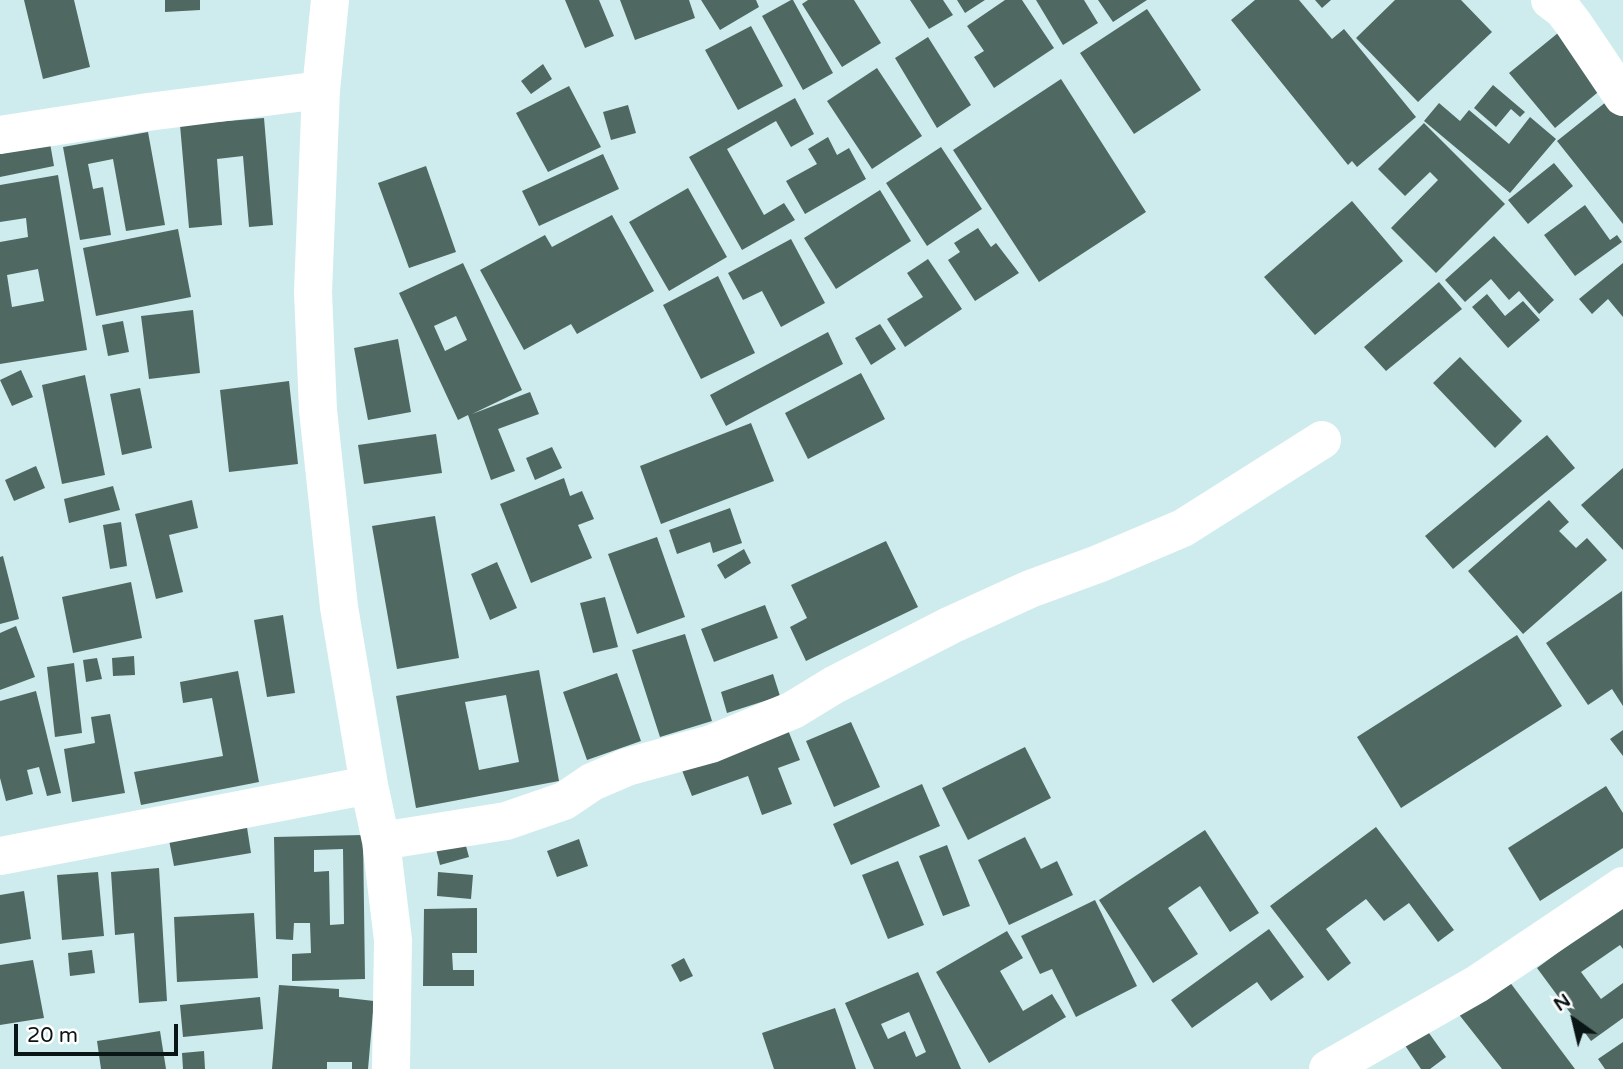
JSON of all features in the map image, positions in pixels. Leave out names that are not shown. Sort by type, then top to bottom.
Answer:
[{"type":"street","points":[[330,0],[321,90],[313,292],[318,410],[339,607],[381,841],[393,940],[391,1069]]},
{"type":"street","points":[[1563,3],[1623,97]]},
{"type":"street","points":[[0,135],[148,112],[321,90]]},
{"type":"street","points":[[381,841],[506,821],[564,801],[592,782],[627,767],[711,744],[793,710],[834,685],[951,625],[1030,589],[1183,528],[1322,440]]},
{"type":"street","points":[[0,856],[369,785]]},
{"type":"street","points":[[1328,1069],[1477,984],[1623,886]]},
{"type":"building","points":[[24,0],[74,0],[90,67],[43,79]]},
{"type":"building","points":[[165,0],[200,0],[200,10],[165,12]]},
{"type":"building","points":[[565,0],[599,0],[614,36],[585,48]]},
{"type":"building","points":[[620,0],[689,0],[695,18],[635,40]]},
{"type":"building","points":[[701,0],[756,0],[759,7],[720,30]]},
{"type":"building","points":[[791,0],[833,73],[803,90],[762,16]]},
{"type":"building","points":[[808,0],[854,0],[881,43],[842,67],[802,4]]},
{"type":"building","points":[[910,0],[943,0],[953,15],[929,29]]},
{"type":"building","points":[[957,0],[985,0],[965,13]]},
{"type":"building","points":[[1005,0],[1022,0],[1054,48],[994,88],[974,57],[984,51],[967,26]]},
{"type":"building","points":[[1036,0],[1084,0],[1098,23],[1063,45]]},
{"type":"building","points":[[1098,0],[1147,0],[1113,22]]},
{"type":"building","points":[[1255,0],[1299,0],[1332,39],[1344,29],[1416,117],[1357,167],[1352,161],[1348,165],[1231,20]]},
{"type":"building","points":[[1315,0],[1331,0],[1322,8]]},
{"type":"building","points":[[1395,0],[1461,0],[1492,32],[1418,102],[1356,38]]},
{"type":"building","points":[[1147,9],[1201,90],[1134,134],[1080,53]]},
{"type":"building","points":[[751,26],[783,86],[738,110],[705,50]]},
{"type":"building","points":[[1558,33],[1603,88],[1555,128],[1509,73]]},
{"type":"building","points":[[928,37],[971,105],[937,128],[895,58]]},
{"type":"building","points":[[543,64],[552,79],[531,94],[521,81]]},
{"type":"building","points":[[877,68],[922,136],[872,169],[827,101]]},
{"type":"building","points":[[1061,79],[1146,212],[1039,282],[953,150]]},
{"type":"building","points":[[1493,85],[1525,112],[1520,117],[1511,109],[1496,127],[1474,108]]},
{"type":"building","points":[[569,86],[601,147],[548,172],[516,113]]},
{"type":"building","points":[[795,98],[814,134],[791,147],[776,121],[727,149],[764,215],[784,203],[795,220],[742,250],[689,157]]},
{"type":"building","points":[[1611,98],[1623,114],[1623,224],[1557,141]]},
{"type":"building","points":[[1439,103],[1460,121],[1469,110],[1509,144],[1530,117],[1556,139],[1510,193],[1424,121]]},
{"type":"building","points":[[628,105],[636,133],[611,140],[603,112]]},
{"type":"building","points":[[264,118],[273,225],[249,227],[243,156],[217,159],[222,225],[189,228],[180,125]]},
{"type":"building","points":[[1424,123],[1505,204],[1436,273],[1391,228],[1438,180],[1430,172],[1405,196],[1378,169]]},
{"type":"building","points":[[148,132],[165,225],[126,231],[113,159],[88,164],[93,189],[103,187],[111,235],[80,240],[63,147]]},
{"type":"building","points":[[828,137],[837,155],[849,148],[866,179],[805,214],[786,181],[817,164],[808,149]]},
{"type":"building","points":[[50,143],[54,166],[0,177],[0,154]]},
{"type":"building","points":[[941,147],[982,209],[927,246],[886,183]]},
{"type":"building","points":[[603,154],[619,189],[539,226],[522,191]]},
{"type":"building","points":[[1554,163],[1573,186],[1528,224],[1508,200]]},
{"type":"building","points":[[426,166],[456,252],[409,268],[378,183]]},
{"type":"building","points":[[58,175],[87,350],[0,364],[0,242],[28,237],[26,218],[0,222],[0,185]],"holes":[[[38,269],[44,301],[12,307],[7,275]]]},
{"type":"building","points":[[688,188],[727,257],[669,291],[629,222]]},
{"type":"building","points":[[880,190],[911,241],[836,289],[804,238]]},
{"type":"building","points":[[1352,201],[1403,261],[1315,335],[1264,277]]},
{"type":"building","points":[[1585,205],[1610,240],[1617,235],[1622,242],[1575,276],[1544,235]]},
{"type":"building","points":[[612,215],[654,291],[577,334],[571,324],[524,350],[480,270],[545,235],[552,247]]},
{"type":"building","points":[[978,228],[991,247],[996,243],[1019,273],[975,301],[948,260],[960,252],[954,243]]},
{"type":"building","points":[[178,229],[191,297],[96,316],[83,248]]},
{"type":"building","points":[[1494,236],[1554,300],[1539,314],[1519,291],[1509,300],[1491,279],[1465,302],[1445,280]]},
{"type":"building","points":[[791,239],[825,303],[781,327],[762,291],[743,300],[728,273]]},
{"type":"building","points":[[928,259],[962,309],[905,347],[887,319],[923,297],[907,273]]},
{"type":"building","points":[[463,263],[522,390],[472,414],[530,392],[539,414],[498,429],[515,471],[491,480],[468,415],[458,420],[399,293]],"holes":[[[456,316],[467,340],[445,351],[434,326]]]},
{"type":"building","points":[[1623,263],[1623,317],[1608,299],[1592,314],[1579,299]]},
{"type":"building","points":[[718,276],[755,353],[701,379],[663,305]]},
{"type":"building","points":[[1439,282],[1462,309],[1386,371],[1364,347]]},
{"type":"building","points":[[1487,294],[1505,316],[1523,301],[1540,320],[1508,348],[1472,307]]},
{"type":"building","points":[[193,310],[200,373],[149,379],[141,316]]},
{"type":"building","points":[[123,321],[129,352],[108,356],[102,325]]},
{"type":"building","points":[[880,324],[896,349],[871,365],[855,338]]},
{"type":"building","points":[[828,332],[843,364],[726,426],[710,395]]},
{"type":"building","points":[[398,339],[411,412],[368,420],[354,348]]},
{"type":"building","points":[[1460,357],[1522,421],[1495,448],[1433,383]]},
{"type":"building","points":[[21,370],[33,397],[12,406],[0,380]]},
{"type":"building","points":[[861,373],[885,419],[808,459],[785,413]]},
{"type":"building","points":[[85,375],[105,475],[62,484],[42,385]]},
{"type":"building","points":[[289,381],[298,464],[229,472],[220,390]]},
{"type":"building","points":[[140,388],[152,448],[122,455],[110,394]]},
{"type":"building","points":[[751,423],[774,481],[661,524],[640,466]]},
{"type":"building","points":[[436,434],[442,473],[364,484],[358,445]]},
{"type":"building","points":[[1547,435],[1575,468],[1453,569],[1425,536]]},
{"type":"building","points":[[552,447],[562,468],[535,480],[526,458]]},
{"type":"building","points":[[36,466],[45,488],[14,501],[5,480]]},
{"type":"building","points":[[1623,468],[1623,550],[1581,505]]},
{"type":"building","points":[[564,478],[570,496],[582,491],[594,519],[578,525],[592,558],[531,583],[500,504]]},
{"type":"building","points":[[113,486],[120,510],[69,523],[64,499]]},
{"type":"building","points":[[192,500],[198,528],[169,535],[183,592],[156,599],[135,514]]},
{"type":"building","points":[[1549,500],[1569,522],[1559,531],[1576,548],[1587,538],[1607,560],[1523,634],[1468,571]]},
{"type":"building","points":[[730,508],[742,543],[713,553],[710,542],[677,554],[669,530]]},
{"type":"building","points":[[435,516],[459,658],[397,669],[372,526]]},
{"type":"building","points":[[121,522],[127,566],[110,569],[103,525]]},
{"type":"building","points":[[657,537],[685,617],[637,634],[608,554]]},
{"type":"building","points":[[886,541],[918,607],[806,661],[790,627],[807,618],[791,585]]},
{"type":"building","points":[[744,549],[751,563],[725,579],[717,565]]},
{"type":"building","points":[[3,556],[19,619],[0,624],[0,557]]},
{"type":"building","points":[[497,562],[517,608],[490,620],[471,574]]},
{"type":"building","points":[[131,582],[142,638],[73,653],[62,597]]},
{"type":"building","points":[[1622,591],[1623,706],[1612,689],[1588,705],[1546,643]]},
{"type":"building","points":[[605,597],[618,647],[593,653],[580,603]]},
{"type":"building","points":[[765,605],[778,638],[714,662],[701,629]]},
{"type":"building","points":[[283,615],[295,693],[267,697],[254,620]]},
{"type":"building","points":[[16,626],[35,677],[0,690],[0,633]]},
{"type":"building","points":[[685,634],[712,721],[660,737],[632,650]]},
{"type":"building","points":[[1517,635],[1562,706],[1401,808],[1357,737]]},
{"type":"building","points":[[134,656],[135,675],[113,676],[112,658]]},
{"type":"building","points":[[97,658],[102,679],[86,682],[83,660]]},
{"type":"building","points":[[74,663],[82,733],[55,737],[47,667]]},
{"type":"building","points":[[539,670],[559,781],[416,808],[396,696]],"holes":[[[506,695],[519,762],[479,770],[465,702]]]},
{"type":"building","points":[[238,671],[259,782],[141,805],[134,772],[223,756],[212,698],[183,703],[180,682]]},
{"type":"building","points":[[617,673],[641,741],[587,760],[563,692]]},
{"type":"building","points":[[773,674],[780,696],[727,713],[721,692]]},
{"type":"building","points":[[36,691],[61,793],[47,796],[39,767],[27,770],[33,794],[6,801],[0,778],[0,701]]},
{"type":"building","points":[[110,714],[125,793],[72,802],[64,749],[95,743],[91,717]]},
{"type":"building","points":[[784,720],[800,760],[778,768],[792,804],[762,815],[748,776],[692,796],[678,760]]},
{"type":"building","points":[[851,722],[880,787],[834,807],[806,741]]},
{"type":"building","points":[[1623,730],[1623,756],[1610,739]]},
{"type":"building","points":[[1025,747],[1051,798],[968,840],[942,788]]},
{"type":"building","points":[[922,784],[940,826],[851,865],[833,824]]},
{"type":"building","points":[[1606,786],[1623,813],[1623,848],[1540,901],[1508,848]]},
{"type":"building","points":[[246,821],[251,853],[174,866],[168,835]]},
{"type":"building","points":[[1376,827],[1454,930],[1438,942],[1409,903],[1384,921],[1366,899],[1326,929],[1351,963],[1328,981],[1270,906]]},
{"type":"building","points":[[1205,830],[1259,913],[1230,932],[1200,886],[1168,908],[1198,954],[1153,983],[1099,900]]},
{"type":"building","points":[[363,835],[365,979],[292,981],[292,954],[311,953],[310,923],[294,923],[293,940],[276,939],[274,837]],"holes":[[[343,849],[344,924],[330,925],[329,871],[314,872],[314,850]]]},
{"type":"building","points":[[463,835],[469,857],[440,865],[434,841]]},
{"type":"building","points":[[1025,837],[1041,869],[1057,861],[1073,895],[1009,925],[978,860]]},
{"type":"building","points":[[579,839],[588,866],[557,877],[547,851]]},
{"type":"building","points":[[947,845],[970,906],[943,916],[919,856]]},
{"type":"building","points":[[898,861],[924,925],[888,939],[862,875]]},
{"type":"building","points":[[159,868],[167,1001],[139,1003],[134,933],[115,935],[111,872]]},
{"type":"building","points":[[98,872],[104,936],[62,940],[57,875]]},
{"type":"building","points":[[438,872],[473,875],[471,899],[437,896]]},
{"type":"building","points":[[24,891],[31,939],[0,944],[0,895]]},
{"type":"building","points":[[1095,900],[1137,986],[1076,1017],[1052,969],[1040,974],[1021,936]]},
{"type":"building","points":[[1623,905],[1623,949],[1620,945],[1581,972],[1601,999],[1623,983],[1623,1018],[1591,1041],[1537,968]]},
{"type":"building","points":[[477,908],[477,953],[452,953],[453,970],[474,970],[474,986],[423,986],[424,909]]},
{"type":"building","points":[[254,913],[258,978],[177,982],[174,917]]},
{"type":"building","points":[[1269,929],[1304,977],[1271,1001],[1257,982],[1192,1028],[1171,1000]]},
{"type":"building","points":[[1007,931],[1023,958],[1000,971],[1023,1011],[1052,994],[1066,1017],[989,1063],[936,972]]},
{"type":"building","points":[[92,950],[95,973],[70,976],[68,953]]},
{"type":"building","points":[[684,958],[693,976],[680,982],[671,965]]},
{"type":"building","points":[[33,960],[44,1018],[0,1025],[0,965]]},
{"type":"building","points":[[918,972],[961,1069],[874,1069],[845,1003]],"holes":[[[909,1012],[926,1052],[916,1057],[905,1031],[888,1039],[881,1024]]]},
{"type":"building","points":[[1506,977],[1575,1069],[1502,1069],[1457,1012]]},
{"type":"building","points":[[279,985],[339,989],[339,997],[374,1001],[368,1069],[352,1069],[352,1062],[327,1062],[327,1069],[272,1069]]},
{"type":"building","points":[[260,997],[263,1029],[183,1037],[180,1005]]},
{"type":"building","points":[[835,1008],[856,1069],[774,1069],[762,1033]]},
{"type":"building","points":[[1424,1026],[1446,1057],[1430,1069],[1421,1069],[1402,1041]]},
{"type":"building","points":[[160,1031],[166,1069],[101,1069],[97,1041]]},
{"type":"building","points":[[1623,1042],[1623,1069],[1605,1069],[1598,1059]]},
{"type":"building","points":[[204,1051],[205,1069],[183,1069],[182,1053]]}]
